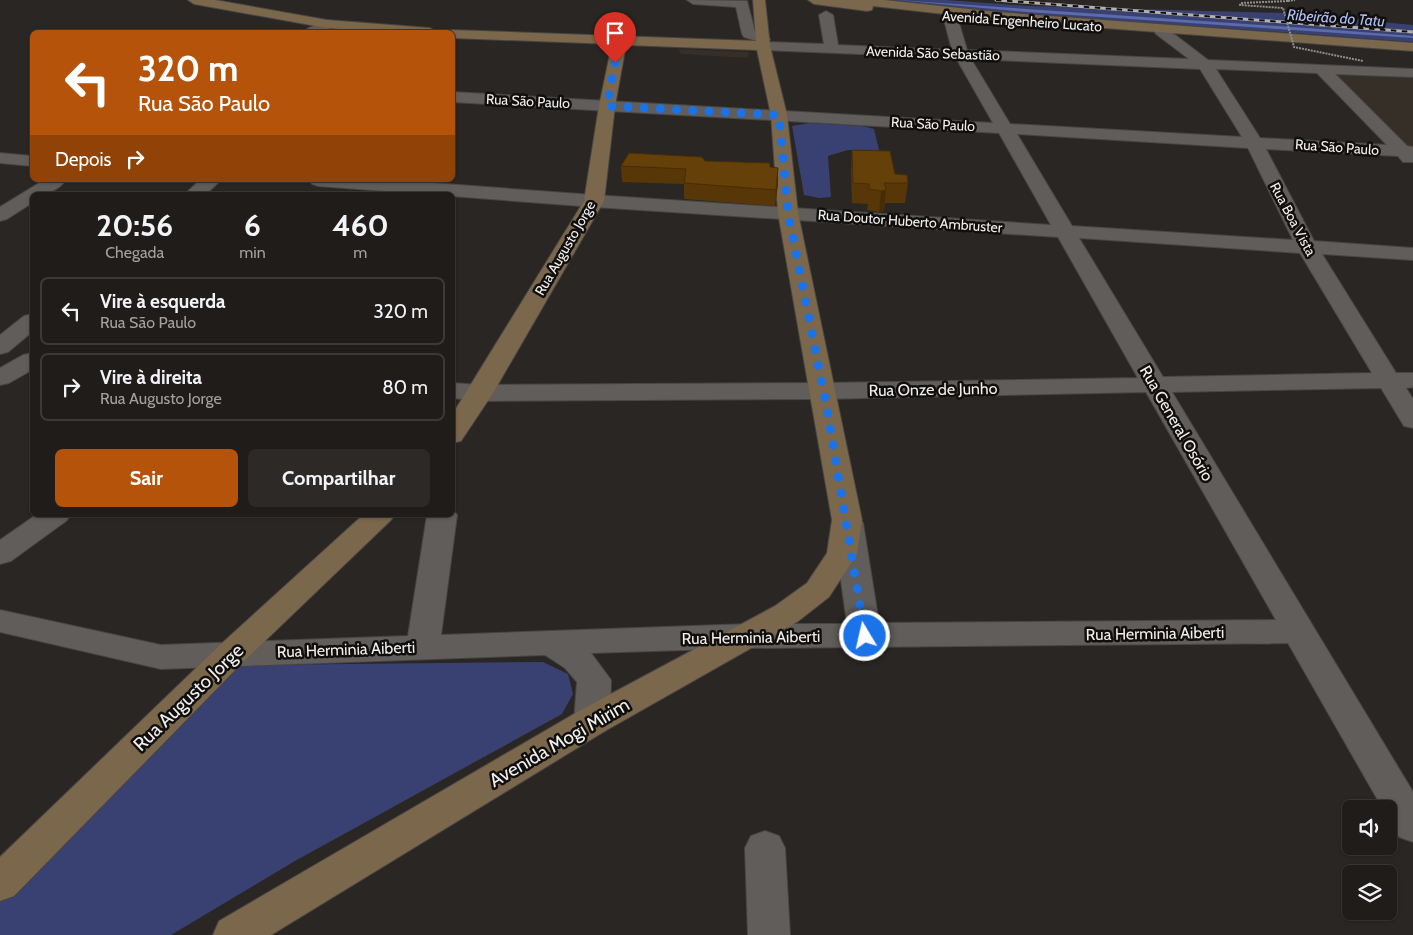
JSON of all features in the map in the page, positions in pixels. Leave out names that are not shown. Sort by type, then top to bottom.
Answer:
[{"type":"main road","points":[[194,0],[327,24],[404,30]]},
{"type":"main road","name":"Avenida Mogi Mirim","points":[[234,935],[592,721],[750,636],[786,614],[818,590],[842,554],[847,520],[824,391],[788,213],[779,115],[763,42],[759,0]]},
{"type":"main road","name":"Avenida Engenheiro Lucato","points":[[814,0],[950,16],[1231,33],[1413,47]]},
{"type":"main road","name":"Avenida Engenheiro Lucato","points":[[849,0],[997,16],[1160,29]]},
{"type":"main road","points":[[950,16],[997,16]]},
{"type":"main road","name":"Avenida São Sebastião","points":[[455,34],[620,40],[763,42]]},
{"type":"main road","name":"Rua Augusto Jorge","points":[[455,434],[594,201],[607,106],[620,40]]},
{"type":"main road","name":"Rua Augusto Jorge","points":[[0,883],[232,653],[378,517]]},
{"type":"street","points":[[693,0],[742,4],[749,34],[763,42]]},
{"type":"street","points":[[826,16],[832,49]]},
{"type":"street","name":"Rua General Osório","points":[[950,16],[951,26],[961,54],[1413,826]]},
{"type":"street","points":[[316,30],[327,24]]},
{"type":"street","name":"Rua Boa Vista","points":[[1160,29],[1206,65],[1254,142],[1307,247],[1401,380],[1413,420]]},
{"type":"street","name":"Avenida São Sebastião","points":[[763,42],[832,49],[1413,74]]},
{"type":"street","points":[[1322,70],[1410,155]]},
{"type":"street","name":"Rua São Paulo","points":[[455,98],[1005,127],[1254,142],[1410,155]]},
{"type":"street","points":[[0,158],[30,160]]},
{"type":"street","points":[[37,192],[54,182]]},
{"type":"street","points":[[197,192],[209,182]]},
{"type":"street","name":"Rua Doutor Huberto Ambruster","points":[[368,182],[405,191],[424,192]]},
{"type":"street","name":"Rua Doutor Huberto Ambruster","points":[[455,194],[788,213],[1413,254]]},
{"type":"street","points":[[0,215],[30,197]]},
{"type":"street","points":[[0,347],[30,323]]},
{"type":"street","points":[[0,353],[30,360]]},
{"type":"street","points":[[0,378],[30,361]]},
{"type":"street","name":"Rua Onze de Junho","points":[[455,390],[480,393],[824,391],[1154,383],[1401,380]]},
{"type":"street","points":[[0,554],[53,517]]},
{"type":"street","points":[[423,647],[442,517]]},
{"type":"street","points":[[847,520],[865,636]]},
{"type":"street","name":"Rua Herminia Aiberti","points":[[0,621],[161,657],[750,636],[1299,631]]},
{"type":"street","points":[[551,643],[577,660],[594,680],[592,721]]},
{"type":"street","points":[[765,848],[769,935]]},
{"type":"path","points":[[1295,0],[1241,3],[1240,5],[1283,8],[1294,47],[1364,61]]},
{"type":"shaded area","points":[[868,0],[947,0],[1030,6],[1285,13],[1413,25],[1413,42],[1225,28],[1048,18]]},
{"type":"shaded area","points":[[678,49],[749,52],[748,58],[681,54]]},
{"type":"shaded area","points":[[1336,74],[1413,77],[1413,146],[1405,146]]},
{"type":"shaded area","points":[[809,123],[862,126],[874,129],[879,150],[848,150],[828,156],[831,197],[819,198],[804,195],[792,126]]},
{"type":"shaded area","points":[[543,662],[568,674],[573,694],[562,714],[295,861],[171,935],[0,935],[0,889],[208,681],[245,665]]},
{"type":"building","points":[[852,150],[890,151],[895,174],[907,175],[908,183],[884,183],[886,190],[881,191],[869,189],[869,184],[853,183]]},
{"type":"building","points":[[629,153],[702,157],[705,161],[770,163],[770,167],[778,168],[776,190],[684,183],[686,169],[621,166]]},
{"type":"waterway","name":"Ribeirão do Tatu","points":[[898,0],[1026,11],[1413,37]]},
{"type":"railway","points":[[996,0],[1413,32]]},
{"type":"route","points":[[615,63],[607,106],[779,115],[788,213],[824,391],[865,636]]}]
